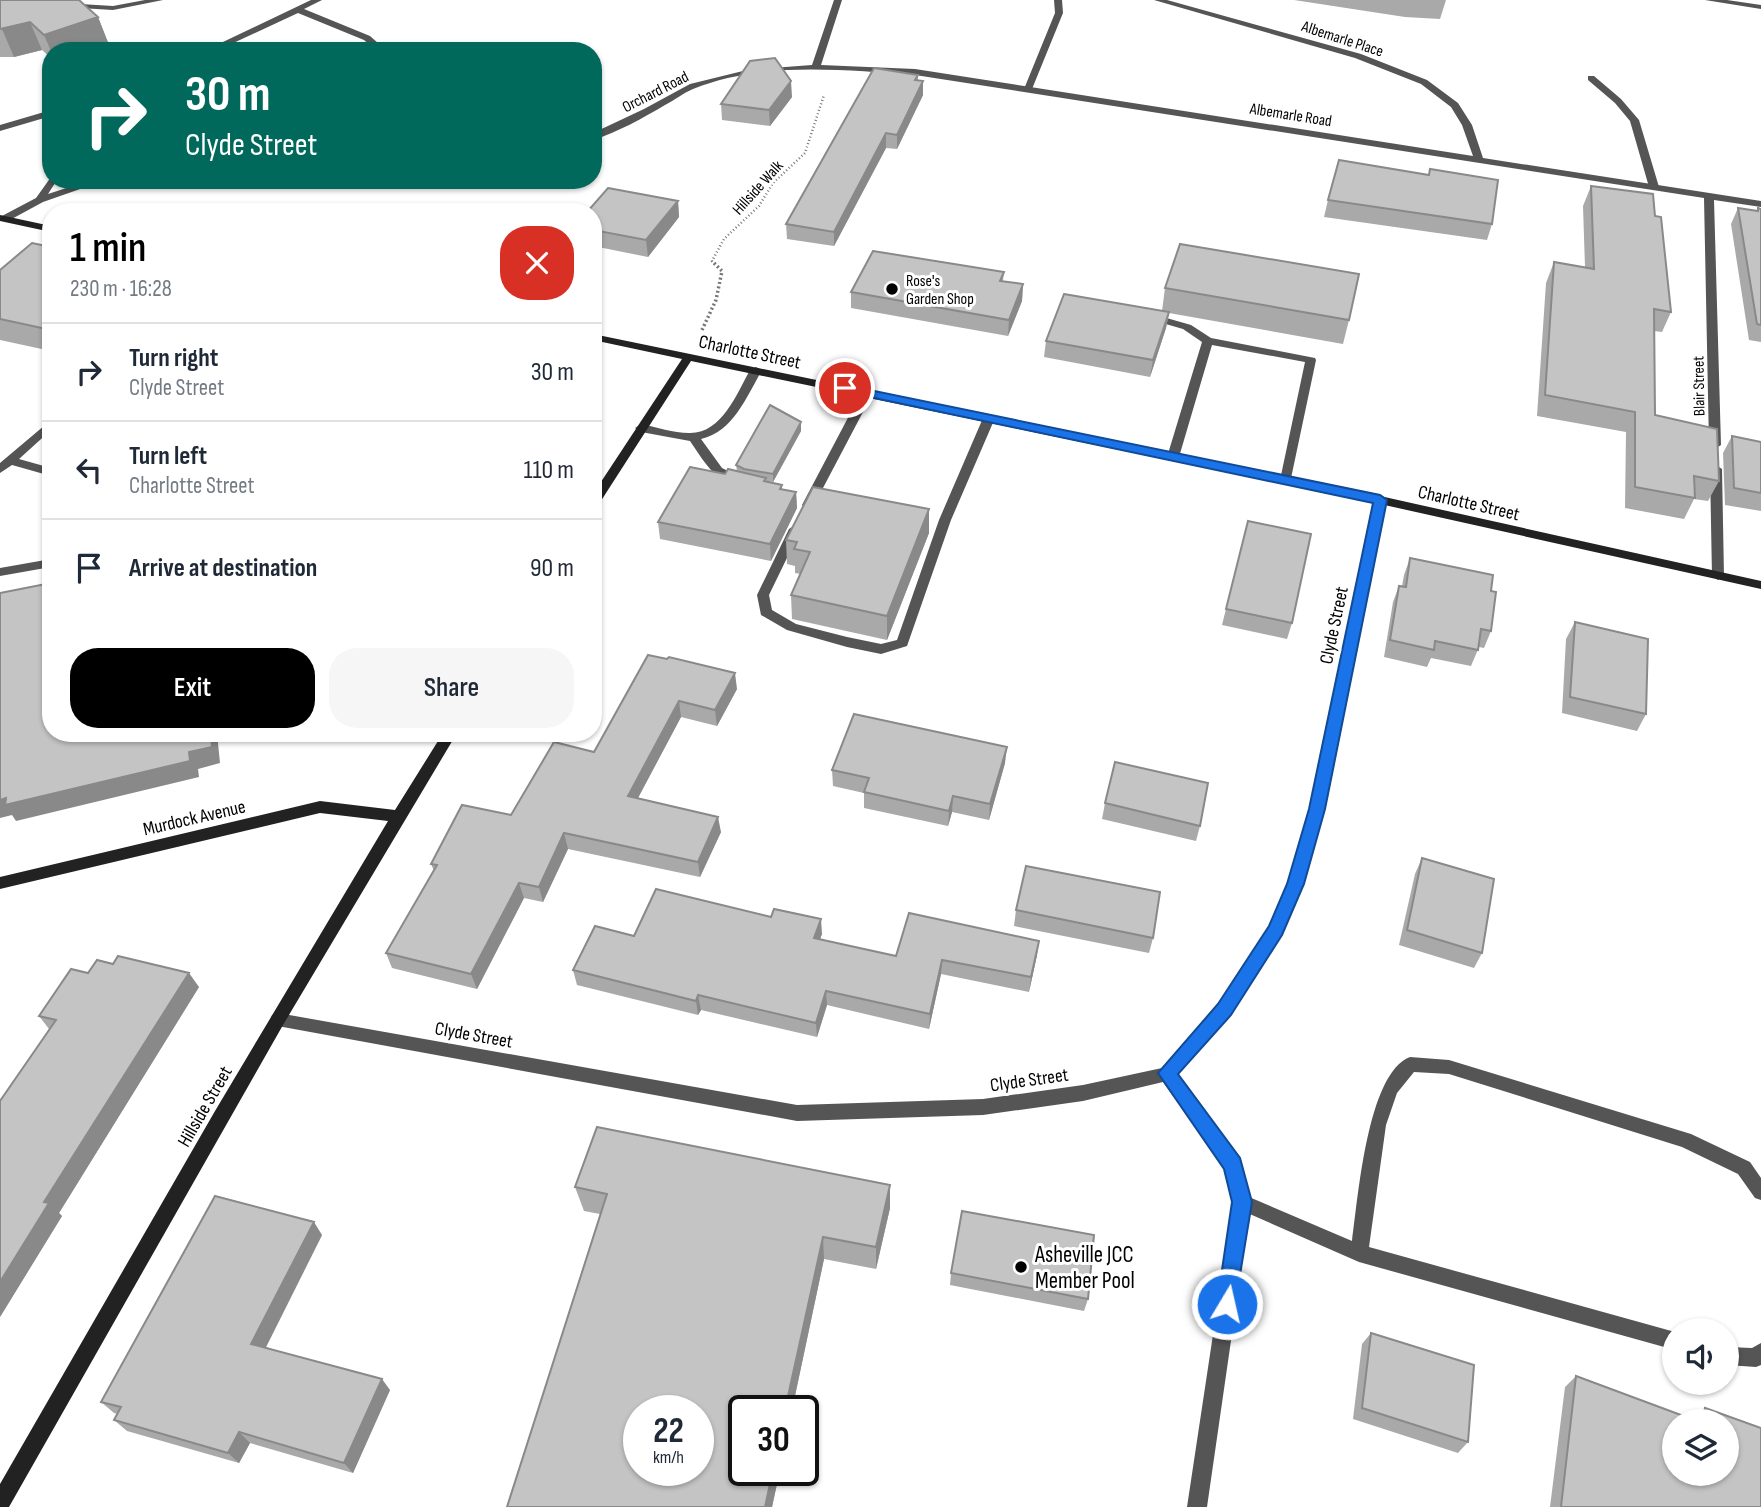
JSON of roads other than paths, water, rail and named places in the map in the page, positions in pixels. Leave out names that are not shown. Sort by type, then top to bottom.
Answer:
[{"type":"street","points":[[80,6],[113,8],[159,0]]},
{"type":"street","points":[[227,42],[318,0]]},
{"type":"street","points":[[816,66],[838,0]]},
{"type":"street","points":[[1028,89],[1059,13],[1058,0]]},
{"type":"street","name":"Albemarle Place","points":[[1158,0],[1358,56],[1424,82],[1455,105],[1467,125],[1479,159]]},
{"type":"street","points":[[1709,0],[1761,7]]},
{"type":"street","points":[[296,9],[372,42]]},
{"type":"street","name":"Albemarle Road","points":[[816,66],[915,72],[1761,204]]},
{"type":"street","name":"Orchard Road","points":[[602,133],[667,102],[689,87],[740,73],[816,66]]},
{"type":"street","points":[[1591,78],[1618,101],[1634,120],[1654,187]]},
{"type":"street","points":[[0,128],[42,116]]},
{"type":"street","points":[[40,200],[47,189]]},
{"type":"street","points":[[2,219],[40,200],[74,189]]},
{"type":"street","name":"Blair Street","points":[[1709,196],[1718,576]]},
{"type":"street","points":[[2,219],[42,227]]},
{"type":"street","points":[[1149,316],[1187,327],[1208,341],[1311,360],[1286,480]]},
{"type":"street","name":"Charlotte Street","points":[[602,339],[1286,480],[1761,585]]},
{"type":"street","points":[[1173,457],[1208,341]]},
{"type":"street","points":[[602,490],[689,356]]},
{"type":"street","points":[[641,428],[693,437],[713,432],[729,415],[756,370]]},
{"type":"street","points":[[867,393],[763,595],[766,612],[792,627],[881,649],[902,643],[938,519],[989,418]]},
{"type":"street","points":[[0,469],[42,432]]},
{"type":"street","points":[[693,437],[718,471],[741,483],[753,485]]},
{"type":"street","points":[[10,460],[42,469]]},
{"type":"street","name":"Clyde Street","points":[[278,1020],[797,1113],[983,1107],[1083,1093],[1167,1073],[1225,1009],[1276,930],[1296,884],[1317,809],[1380,500]]},
{"type":"street","points":[[0,572],[42,565]]},
{"type":"street","name":"Hillside Street","points":[[0,1503],[278,1020],[444,742]]},
{"type":"street","name":"Murdock Avenue","points":[[0,883],[320,807],[398,816]]},
{"type":"street","points":[[1359,1253],[1378,1125],[1390,1089],[1410,1064],[1449,1067],[1685,1140],[1744,1168],[1761,1192]]},
{"type":"street","points":[[1167,1073],[1233,1165],[1242,1202],[1197,1507]]},
{"type":"street","points":[[1242,1202],[1359,1253],[1662,1337]]},
{"type":"street","points":[[1739,1357],[1756,1358],[1761,1352]]},
{"type":"place","name":"Rose's Garden Shop","points":[[892,289]]},
{"type":"place","name":"Asheville JCC Member Pool","points":[[1021,1267]]}]
